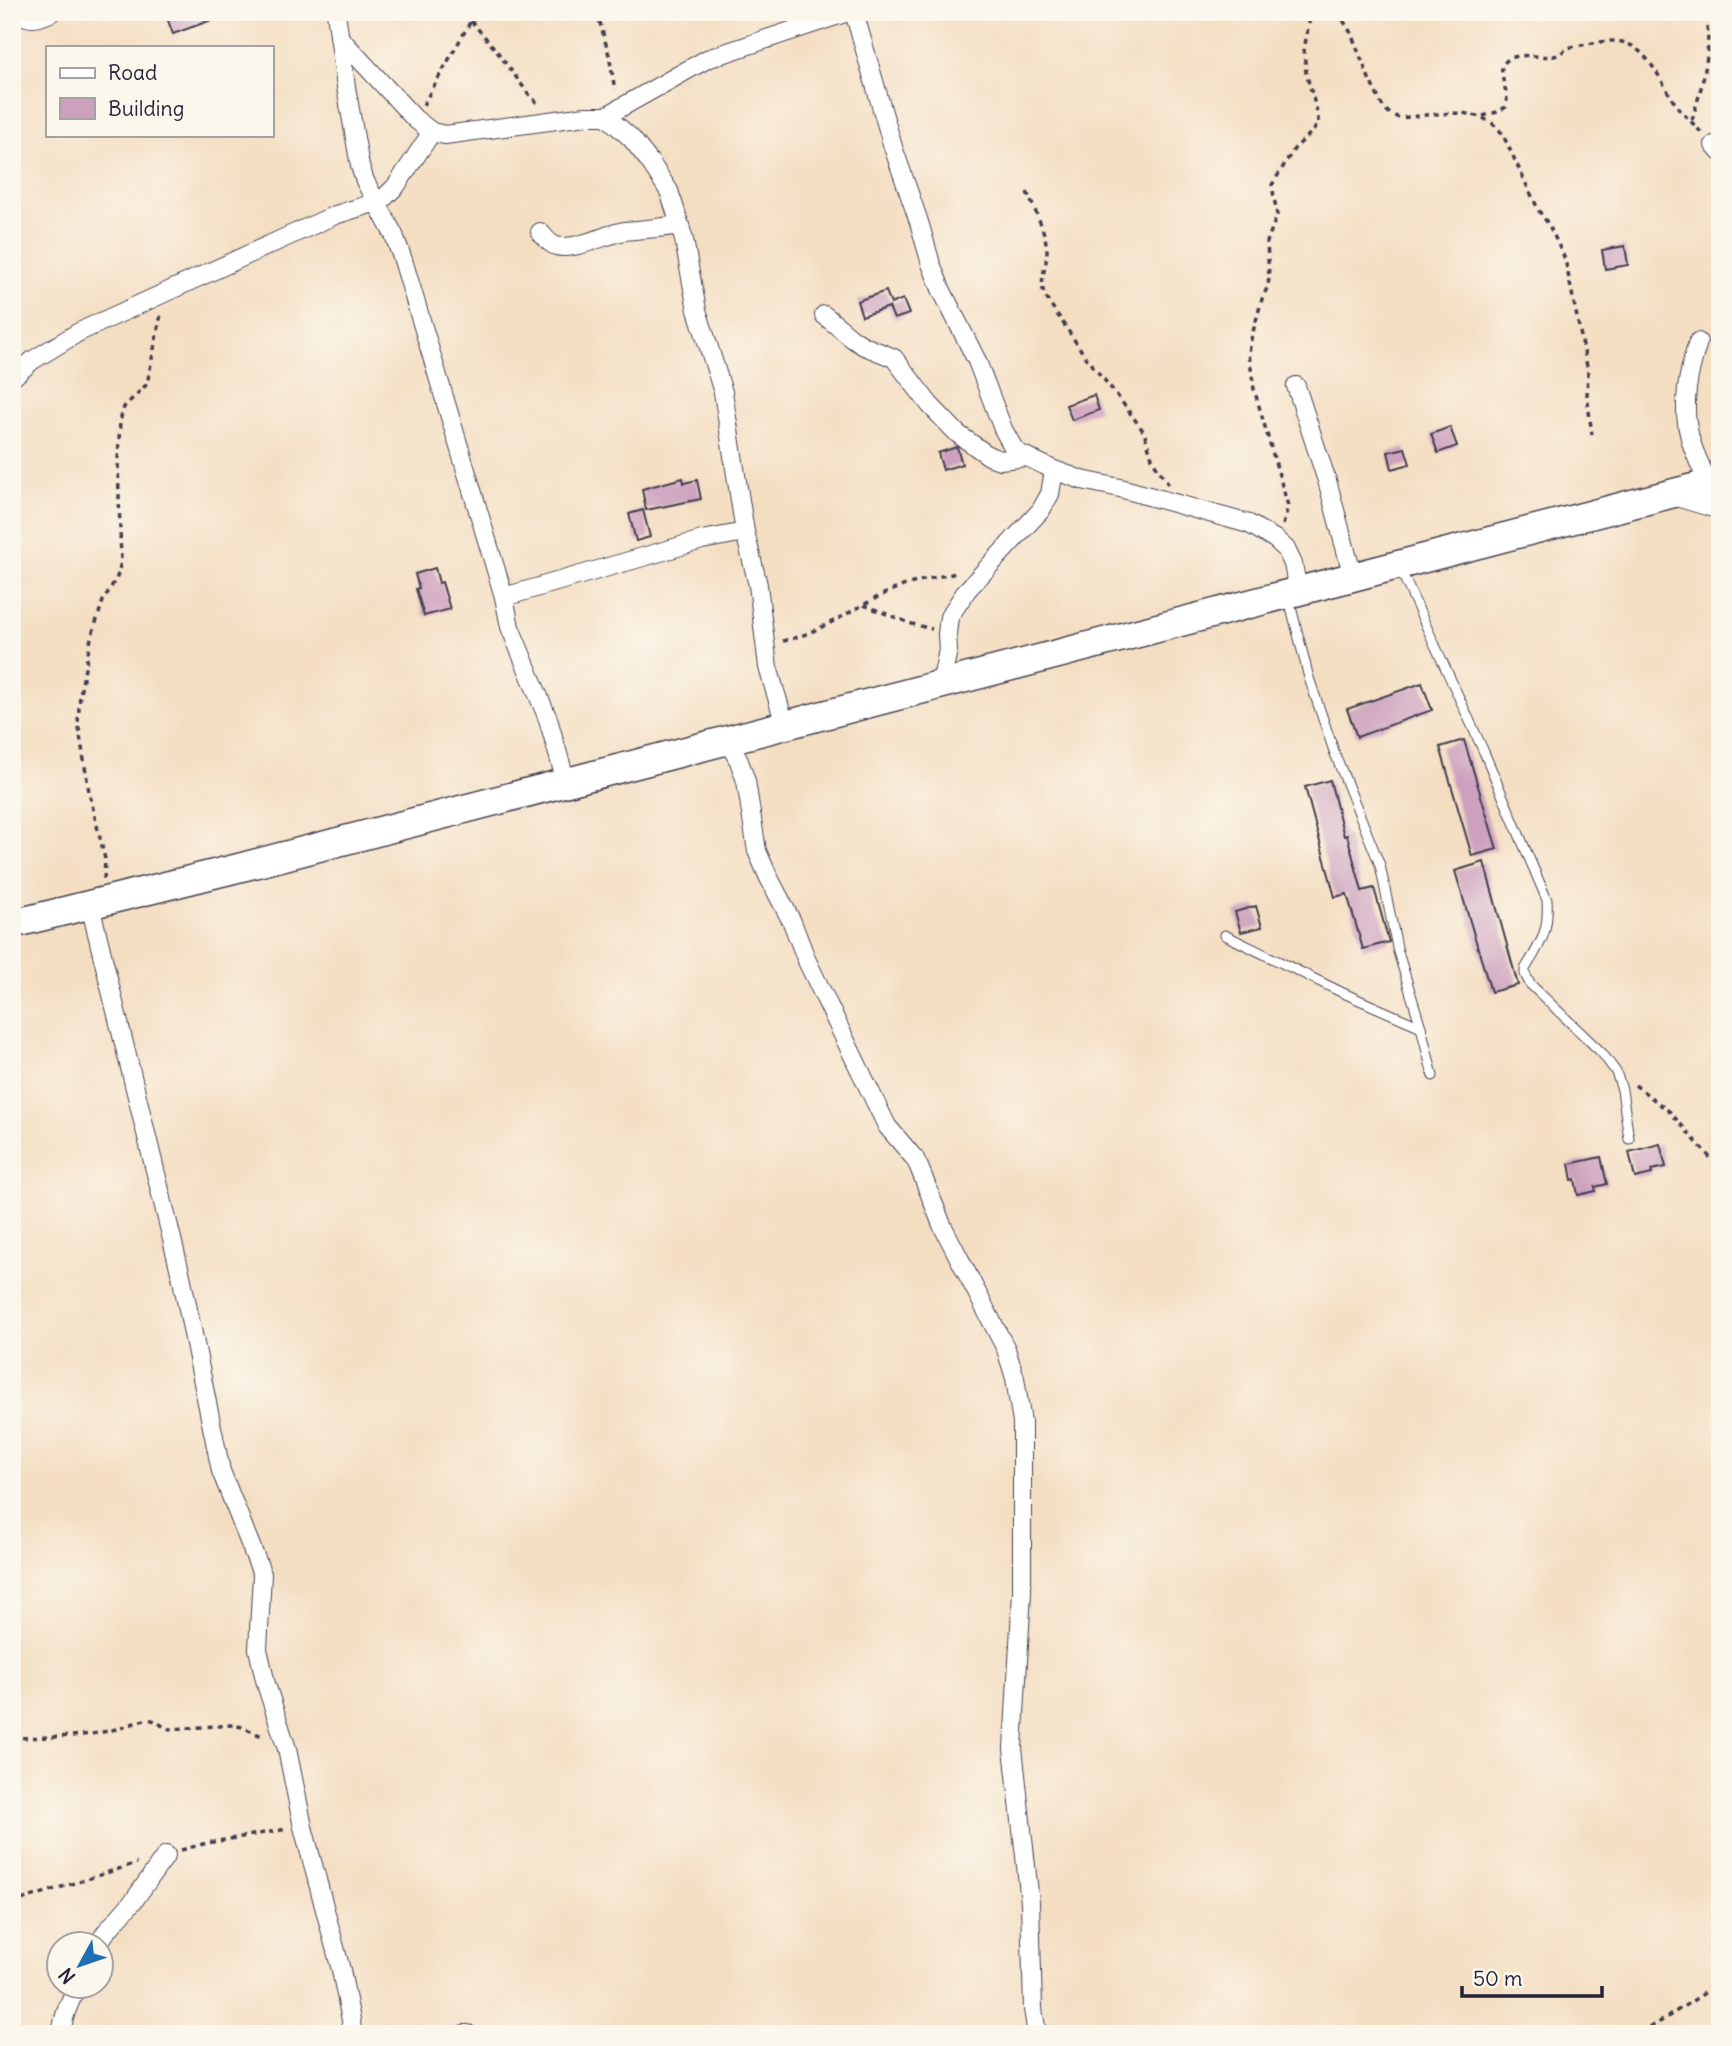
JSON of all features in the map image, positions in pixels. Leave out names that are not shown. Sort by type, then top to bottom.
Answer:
[{"type":"main road","points":[[12,923],[96,904],[1714,482]]},
{"type":"street","points":[[14,14],[37,19],[52,12]]},
{"type":"street","points":[[336,12],[360,166],[365,181],[394,235],[403,260],[504,597],[510,627],[548,719],[566,782]]},
{"type":"street","points":[[339,37],[415,119],[432,132],[445,135],[611,113],[707,60],[848,12]]},
{"type":"street","points":[[854,12],[893,147],[931,264],[977,361],[1003,429],[1018,453],[1082,480],[1249,524],[1276,539],[1286,550],[1293,564],[1296,580],[1288,594]]},
{"type":"street","points":[[611,113],[669,191],[680,225],[697,310],[723,392],[745,532],[758,585],[768,667],[785,725]]},
{"type":"street","points":[[12,378],[33,360],[79,332],[335,215],[377,202],[396,186],[432,132]]},
{"type":"street","points":[[540,232],[554,245],[573,246],[624,231],[680,225]]},
{"type":"street","points":[[824,315],[853,340],[894,358],[930,405],[958,434],[989,456],[1000,460],[1027,457]]},
{"type":"street","points":[[1698,342],[1689,368],[1685,415],[1690,439],[1714,482]]},
{"type":"street","points":[[1296,386],[1328,484],[1353,577]]},
{"type":"street","points":[[941,684],[948,650],[949,617],[967,590],[1041,510],[1050,494],[1054,470]]},
{"type":"street","points":[[1668,494],[1720,510]]},
{"type":"street","points":[[504,597],[702,540],[745,532]]},
{"type":"street","points":[[727,740],[740,761],[746,781],[757,851],[768,876],[887,1126],[915,1159],[942,1225],[1006,1349],[1015,1378],[1022,1423],[1022,1592],[1013,1748],[1030,1902],[1033,2009],[1037,2034]]},
{"type":"street","points":[[96,904],[182,1280],[221,1471],[262,1574],[258,1649],[265,1684],[287,1749],[303,1827],[341,1970],[352,2034]]},
{"type":"street","points":[[108,1930],[142,1890],[166,1854]]},
{"type":"street","points":[[62,2034],[71,2000]]},
{"type":"lane","points":[[1398,565],[1484,752],[1546,900],[1548,920],[1544,935],[1525,969],[1525,974],[1530,984],[1602,1053],[1614,1068],[1622,1090],[1629,1139]]},
{"type":"lane","points":[[1288,594],[1309,678],[1335,754],[1380,865],[1398,952],[1433,1076]]},
{"type":"lane","points":[[1225,935],[1341,992],[1421,1027]]},
{"type":"path","points":[[415,119],[476,12]]},
{"type":"path","points":[[597,12],[615,85],[611,113]]},
{"type":"path","points":[[1276,539],[1285,521],[1288,506],[1254,389],[1249,354],[1259,310],[1268,286],[1267,242],[1277,215],[1272,185],[1290,155],[1314,130],[1318,122],[1306,73],[1304,50],[1311,12]]},
{"type":"path","points":[[1338,12],[1351,33],[1382,107],[1390,114],[1399,118],[1463,113],[1492,122],[1503,133],[1539,211],[1549,225],[1565,259],[1588,371],[1587,395],[1592,435]]},
{"type":"path","points":[[1692,120],[1709,46],[1704,12]]},
{"type":"path","points":[[471,21],[527,92],[554,121]]},
{"type":"path","points":[[1481,117],[1506,107],[1508,99],[1501,74],[1502,66],[1507,60],[1517,55],[1553,56],[1568,48],[1611,41],[1626,43],[1636,48],[1648,60],[1679,108],[1717,149]]},
{"type":"path","points":[[1027,192],[1046,237],[1046,267],[1041,288],[1087,359],[1144,432],[1153,461],[1180,504]]},
{"type":"path","points":[[96,904],[105,859],[83,755],[78,722],[80,694],[95,626],[103,601],[117,578],[121,562],[118,462],[120,421],[124,407],[147,384],[167,290]]},
{"type":"path","points":[[765,644],[793,639],[813,631],[893,590],[919,581],[987,569]]},
{"type":"path","points":[[864,605],[912,624],[947,634]]},
{"type":"path","points":[[1614,1068],[1670,1112],[1720,1169]]},
{"type":"path","points":[[12,1738],[84,1737],[148,1719],[170,1729],[242,1727],[287,1749]]},
{"type":"path","points":[[1631,2034],[1655,2025],[1720,1983]]},
{"type":"path","points":[[1653,2034],[1655,2025]]},
{"type":"building","points":[[174,12],[228,14],[173,34],[166,15]]},
{"type":"building","points":[[1625,246],[1628,265],[1605,269],[1602,250]]},
{"type":"building","points":[[886,291],[891,304],[903,299],[909,314],[894,319],[889,307],[862,316],[857,301]]},
{"type":"building","points":[[1094,395],[1099,410],[1072,420],[1066,405]]},
{"type":"building","points":[[1450,427],[1457,446],[1438,453],[1431,434]]},
{"type":"building","points":[[957,447],[962,464],[943,470],[938,453]]},
{"type":"building","points":[[1405,448],[1410,464],[1392,469],[1388,452]]},
{"type":"building","points":[[683,478],[684,483],[697,480],[701,499],[646,510],[642,489]]},
{"type":"building","points":[[643,510],[650,537],[636,541],[629,514]]},
{"type":"building","points":[[435,568],[450,609],[424,616],[416,589],[419,588],[415,574]]},
{"type":"building","points":[[1422,683],[1432,710],[1357,737],[1347,709]]},
{"type":"building","points":[[1464,740],[1497,849],[1472,856],[1440,747]]},
{"type":"building","points":[[1330,780],[1362,891],[1374,888],[1389,942],[1363,949],[1347,894],[1335,897],[1305,787]]},
{"type":"building","points":[[1484,862],[1518,985],[1491,992],[1455,871]]},
{"type":"building","points":[[1256,906],[1262,927],[1241,932],[1235,912]]},
{"type":"building","points":[[1660,1144],[1666,1167],[1651,1170],[1652,1174],[1635,1178],[1629,1152]]},
{"type":"building","points":[[1601,1157],[1607,1184],[1595,1187],[1596,1191],[1578,1195],[1569,1164]]}]
